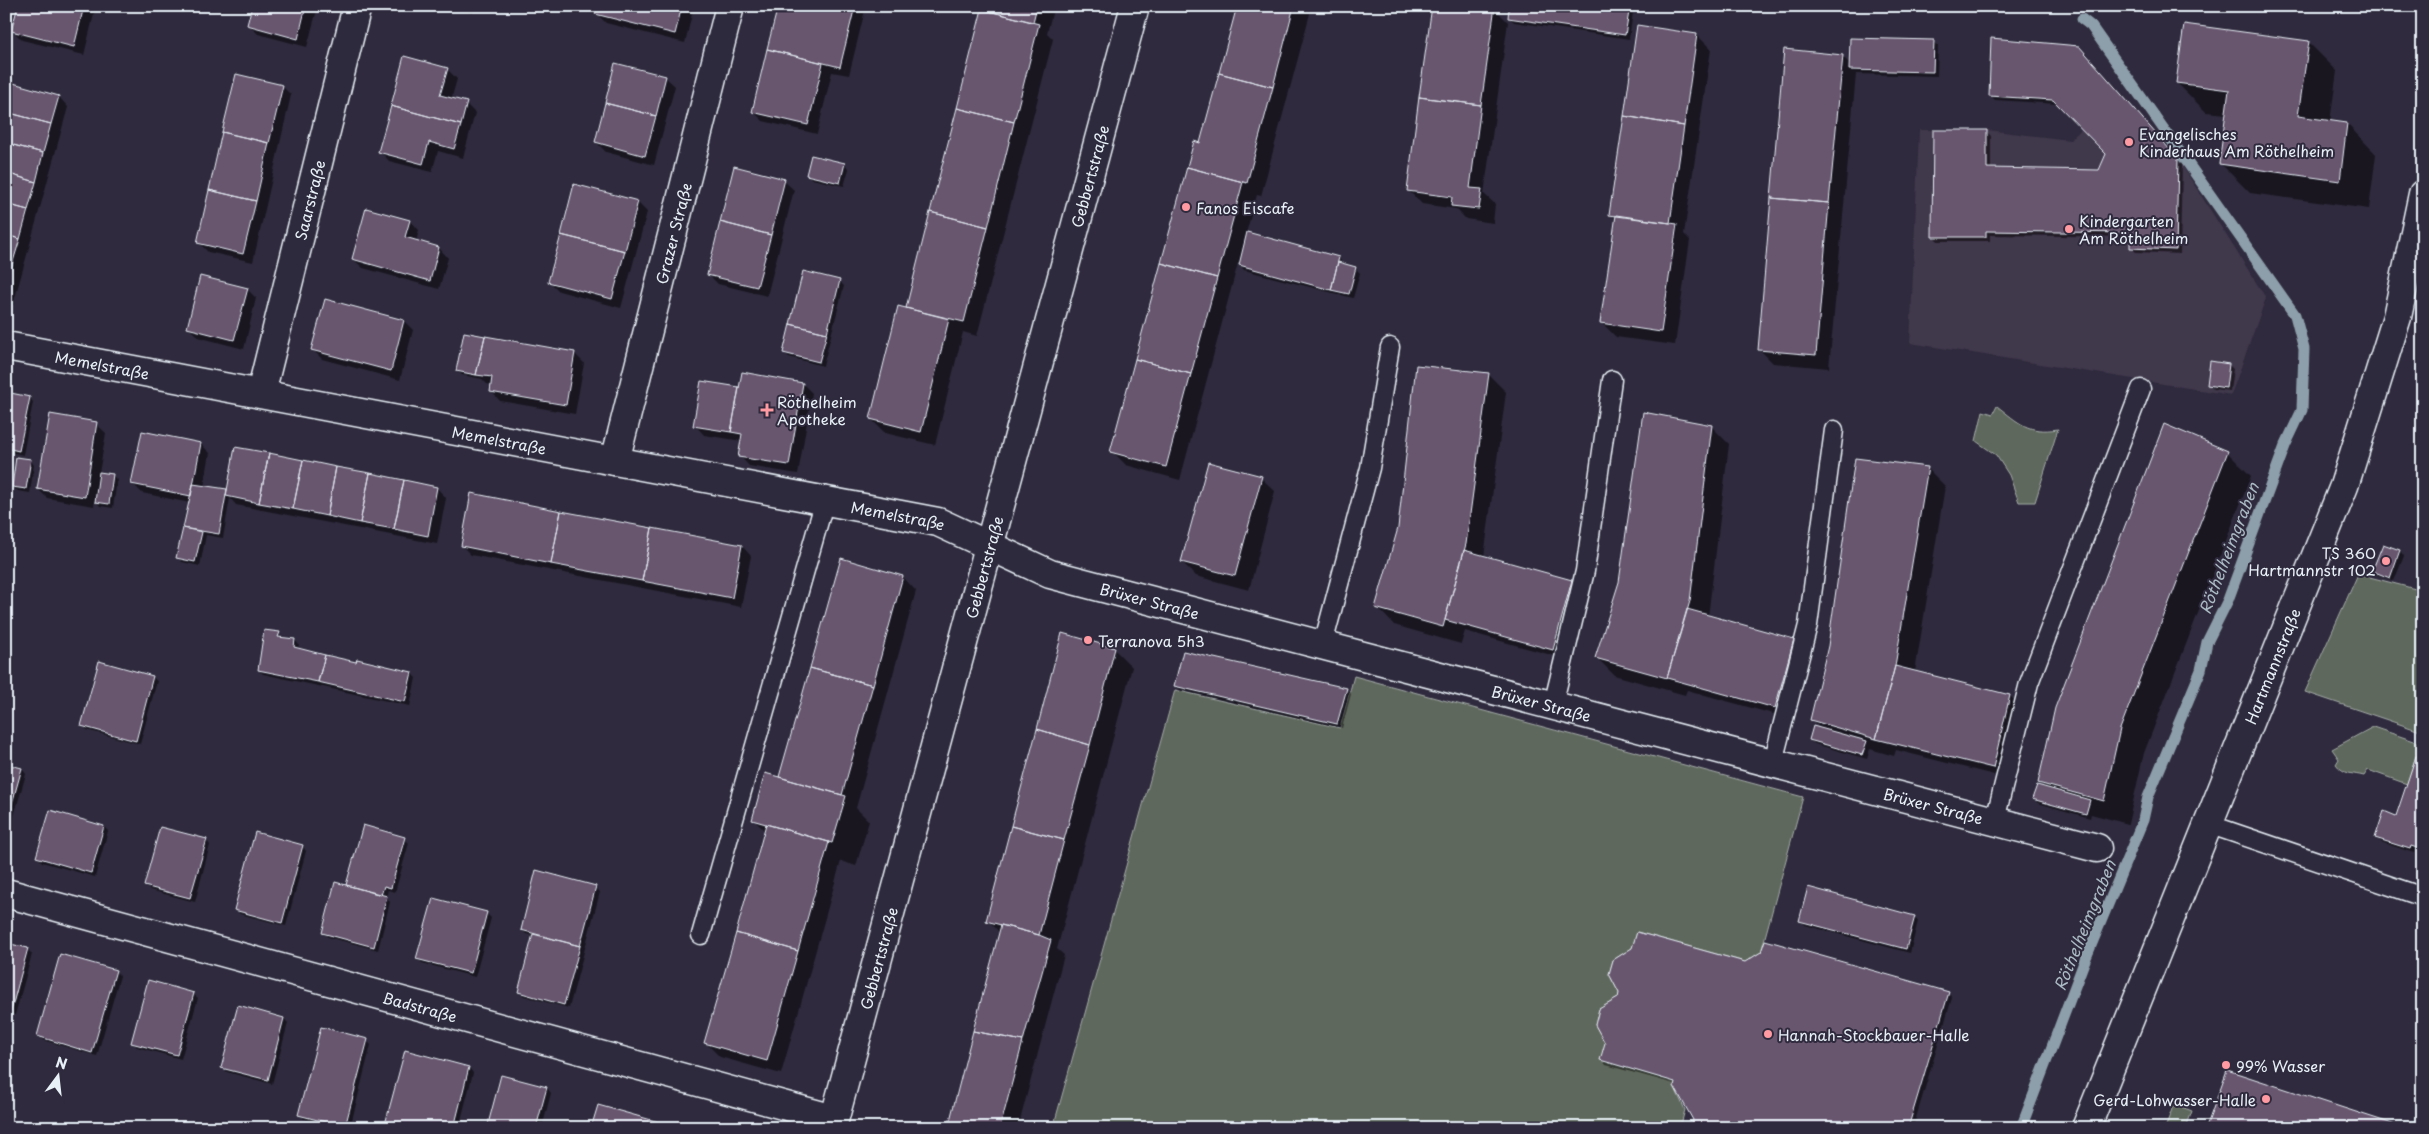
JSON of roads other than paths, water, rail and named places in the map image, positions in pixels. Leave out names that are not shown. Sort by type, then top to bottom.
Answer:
[{"type":"street","name":"Saarstraße","points":[[261,394],[357,6]]},
{"type":"street","name":"Grazer Straße","points":[[616,460],[730,6]]},
{"type":"street","name":"Gebbertstraße","points":[[833,1123],[976,586],[989,545],[1134,6]]},
{"type":"street","name":"Hartmannstraße","points":[[2086,1128],[2344,486],[2397,317],[2423,194]]},
{"type":"street","name":"Memelstraße","points":[[6,346],[938,522],[989,545]]},
{"type":"street","name":"Brüxer Straße","points":[[989,545],[1050,574],[2097,848]]},
{"type":"street","name":"Badstraße","points":[[6,893],[833,1123]]},
{"type":"lane","points":[[1322,644],[1370,468],[1390,347]]},
{"type":"lane","points":[[1553,705],[1585,571],[1612,380]]},
{"type":"lane","points":[[1995,820],[2029,683],[2141,389]]},
{"type":"lane","points":[[1773,762],[1808,625],[1834,430]]},
{"type":"lane","points":[[700,935],[825,500]]},
{"type":"lane","points":[[2208,824],[2423,896]]},
{"type":"waterway","name":"Röthelheimgraben","points":[[2021,1128],[2083,965],[2143,820],[2148,797],[2201,670],[2207,642],[2228,600],[2285,446],[2302,410],[2304,349],[2295,315],[2091,26],[2082,19]]},
{"type":"place","name":"Evangelisches Kinderhaus Am Röthelheim","points":[[2129,142]]},
{"type":"place","name":"Fanos Eiscafe","points":[[1186,207]]},
{"type":"place","name":"Kindergarten Am Röthelheim","points":[[2069,229]]},
{"type":"place","name":"Röthelheim Apotheke","points":[[767,410]]},
{"type":"place","name":"TS 360 Hartmannstr 102","points":[[2386,561]]},
{"type":"place","name":"Terranova 5h3","points":[[1088,640]]},
{"type":"place","name":"Hannah-Stockbauer-Halle","points":[[1768,1034]]},
{"type":"place","name":"99% Wasser","points":[[2226,1065]]},
{"type":"place","name":"Gerd-Lohwasser-Halle","points":[[2266,1099]]}]
